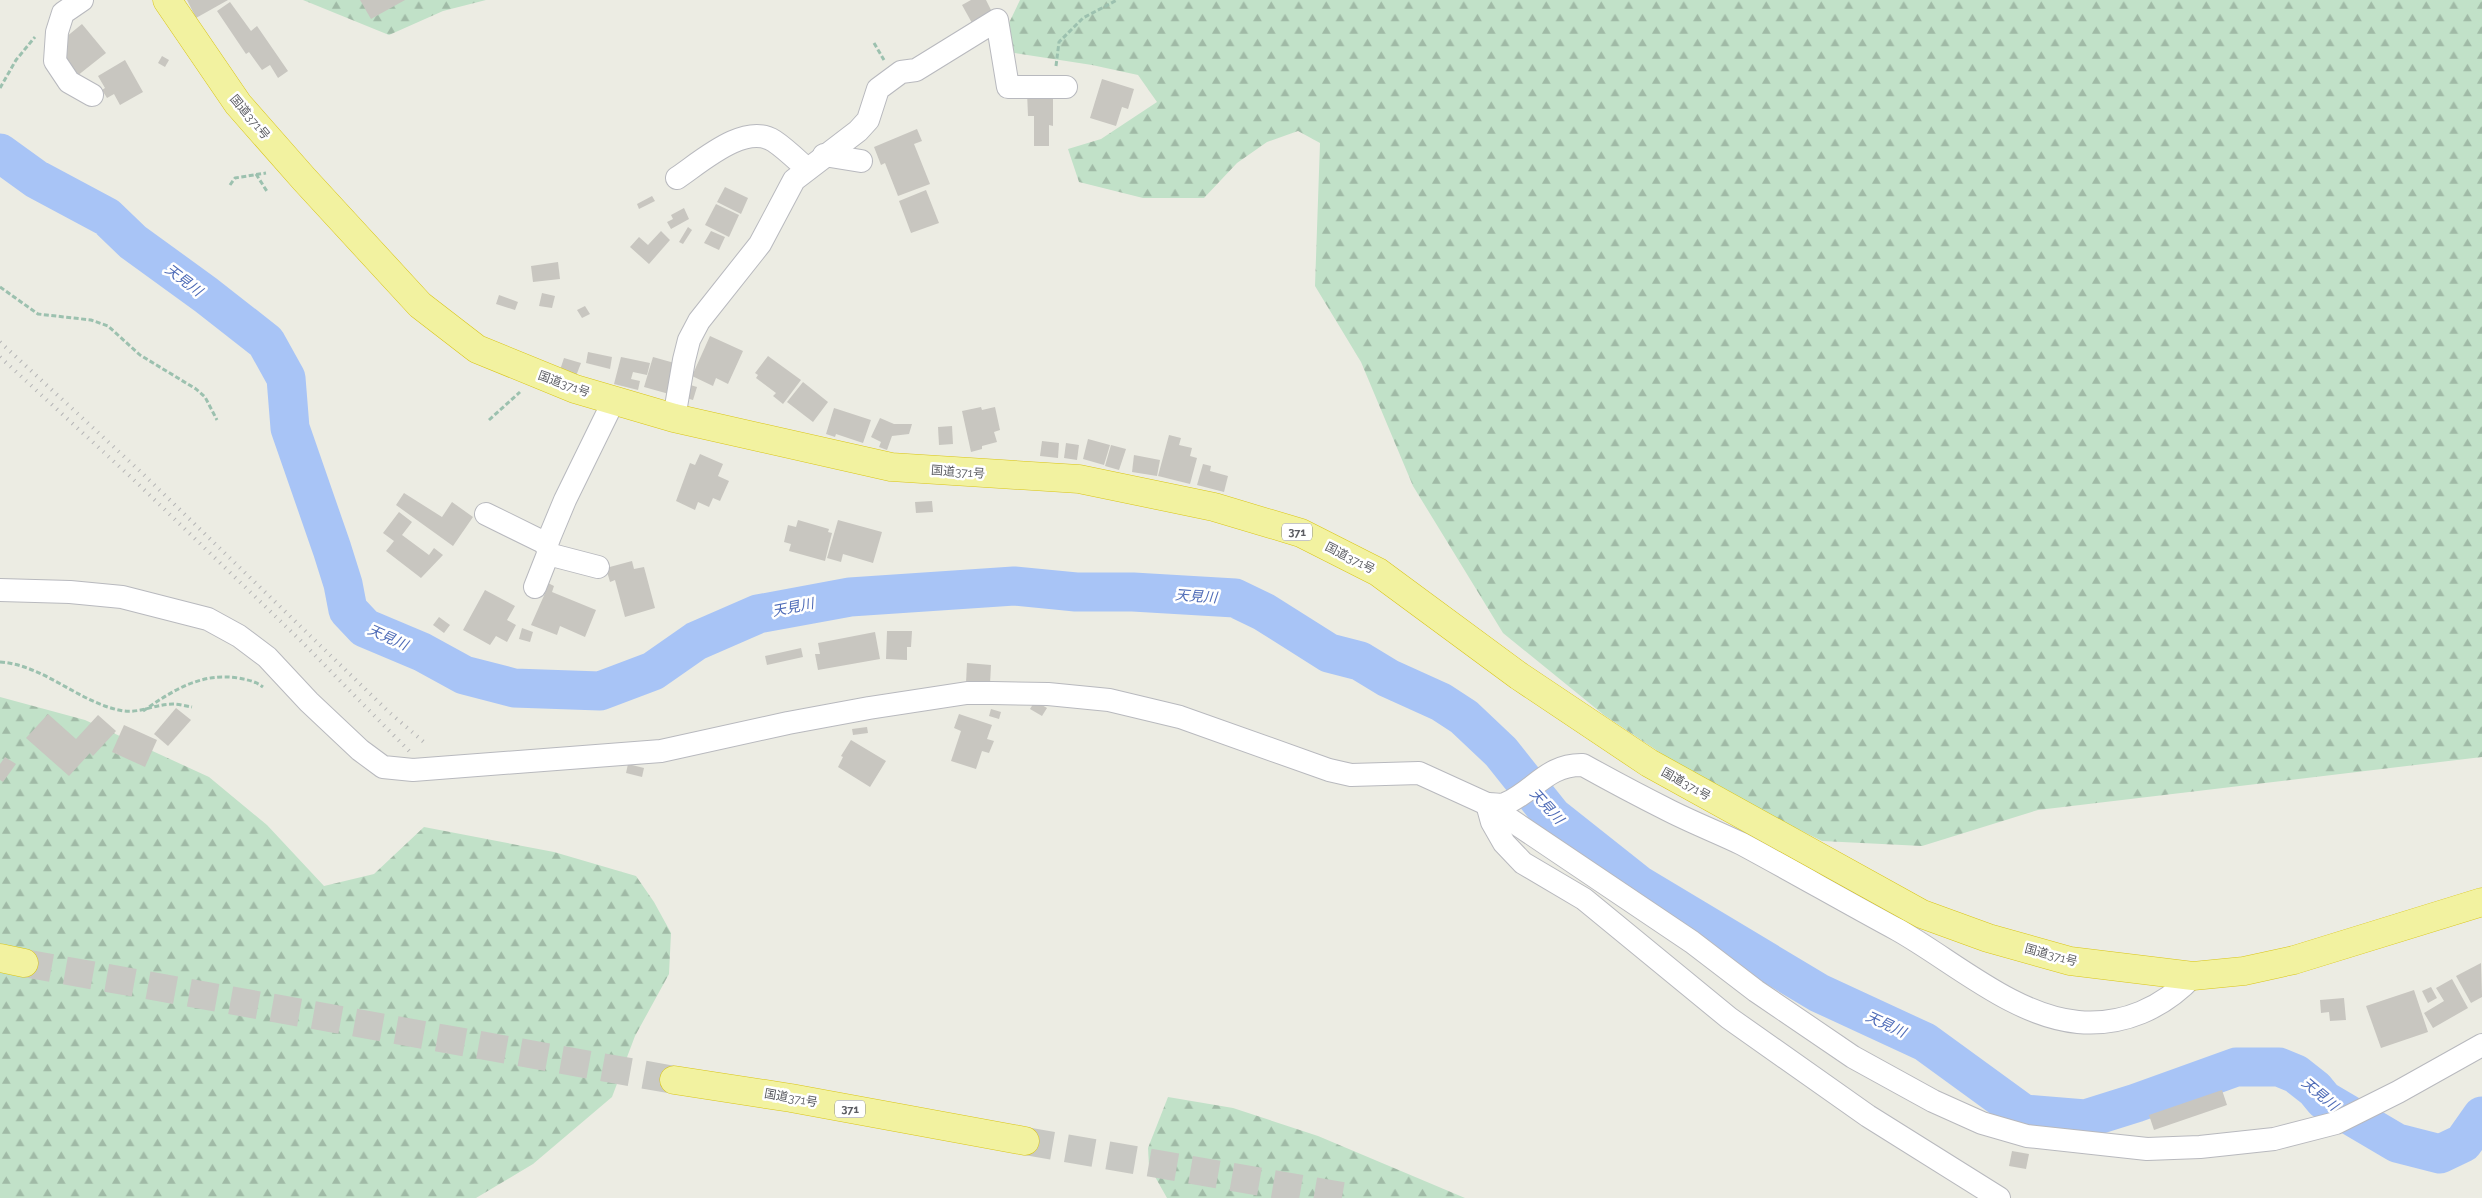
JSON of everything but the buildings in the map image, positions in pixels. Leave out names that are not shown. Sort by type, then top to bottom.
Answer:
[{"type":"highway","name":"国道371号","points":[[167,0],[238,104],[420,305],[476,349],[575,389],[674,418],[891,467],[1079,478],[1214,507],[1301,533],[1378,572],[1519,676],[1649,763],[1922,914],[1988,938],[2070,961],[2193,976],[2244,971],[2294,960],[2482,902]]},
{"type":"highway","name":"国道371号","points":[[674,1080],[791,1098],[1025,1141]]},
{"type":"street","points":[[82,0],[63,13],[57,32],[55,61],[69,82],[92,95]]},
{"type":"street","points":[[674,418],[689,340],[699,321],[760,244],[794,180],[858,131],[868,120],[878,89],[901,72],[916,70],[997,20],[1008,87],[1060,87]]},
{"type":"street","points":[[677,178],[723,147],[746,136],[773,140],[816,162],[861,160]]},
{"type":"street","points":[[536,587],[568,492],[614,400]]},
{"type":"street","points":[[486,514],[548,549],[598,567]]},
{"type":"street","points":[[0,590],[70,592],[122,597],[208,619],[239,636],[266,657],[309,702],[360,750],[383,767],[413,770],[661,751],[788,723],[967,693],[1048,694],[1109,700],[1180,717],[1329,770],[1351,775],[1419,773],[1496,804],[1853,1057],[1933,1101],[1982,1123],[2027,1136],[2147,1149],[2200,1147],[2274,1139],[2336,1123],[2482,1045]]},
{"type":"street","points":[[1999,1198],[1868,1116],[1729,1018],[1584,899],[1523,864],[1504,843],[1492,822],[1496,804],[1555,770],[1569,765],[1583,765],[1666,809],[1740,844],[1916,940],[2010,999],[2044,1014],[2079,1022],[2116,1020],[2137,1016],[2176,994],[2193,976]]},
{"type":"path","points":[[1060,87],[1059,42],[1083,18],[1116,0]]},
{"type":"path","points":[[0,88],[28,43],[63,13]]},
{"type":"path","points":[[230,185],[235,178],[277,171],[293,166]]},
{"type":"path","points":[[256,174],[268,194]]},
{"type":"path","points":[[0,287],[38,314],[91,320],[108,326],[147,360],[196,389],[205,397],[218,420]]},
{"type":"path","points":[[489,420],[522,390]]},
{"type":"path","points":[[0,662],[32,671],[64,685],[88,700],[123,711],[143,711],[172,704],[192,707]]},
{"type":"path","points":[[143,711],[166,695],[202,678],[214,676],[254,681],[269,692]]},
{"type":"green space","points":[[303,0],[486,0],[443,11],[389,35]]},
{"type":"green space","points":[[1020,0],[2482,0],[2482,757],[2038,810],[1922,846],[1822,841],[1707,784],[1604,715],[1503,633],[1413,486],[1361,362],[1315,286],[1320,143],[1298,131],[1267,142],[1237,163],[1204,198],[1143,198],[1079,182],[1068,149],[1101,139],[1157,102],[1138,75],[1092,65],[996,50]]},
{"type":"green space","points":[[0,697],[85,720],[209,777],[267,825],[324,886],[374,874],[424,827],[554,852],[636,876],[654,902],[671,933],[669,974],[635,1036],[612,1097],[533,1164],[476,1198],[0,1198]]},
{"type":"green space","points":[[1168,1097],[1233,1108],[1318,1136],[1465,1198],[1167,1198],[1149,1166],[1148,1148]]},
{"type":"waterway","name":"天見川","points":[[0,153],[36,179],[107,217],[133,242],[206,295],[266,342],[286,378],[290,428],[332,549],[343,584],[348,610],[365,628],[422,652],[464,675],[514,688],[600,691],[653,671],[696,641],[758,614],[850,597],[1014,586],[1076,592],[1133,592],[1235,598],[1264,612],[1329,653],[1360,661],[1388,678],[1441,702],[1464,717],[1501,752],[1552,816],[1639,885],[1819,993],[1925,1042],[2024,1114],[2085,1119],[2236,1067],[2279,1067],[2296,1074],[2315,1089],[2324,1100],[2397,1143],[2440,1154],[2463,1143],[2482,1116]]},
{"type":"tunnel","points":[[24,963],[674,1080]]},
{"type":"tunnel","points":[[1025,1141],[1354,1198]]},
{"type":"railway","points":[[0,342],[143,474],[390,713],[425,743]]},
{"type":"railway","points":[[0,357],[134,480],[301,641],[412,754]]}]
